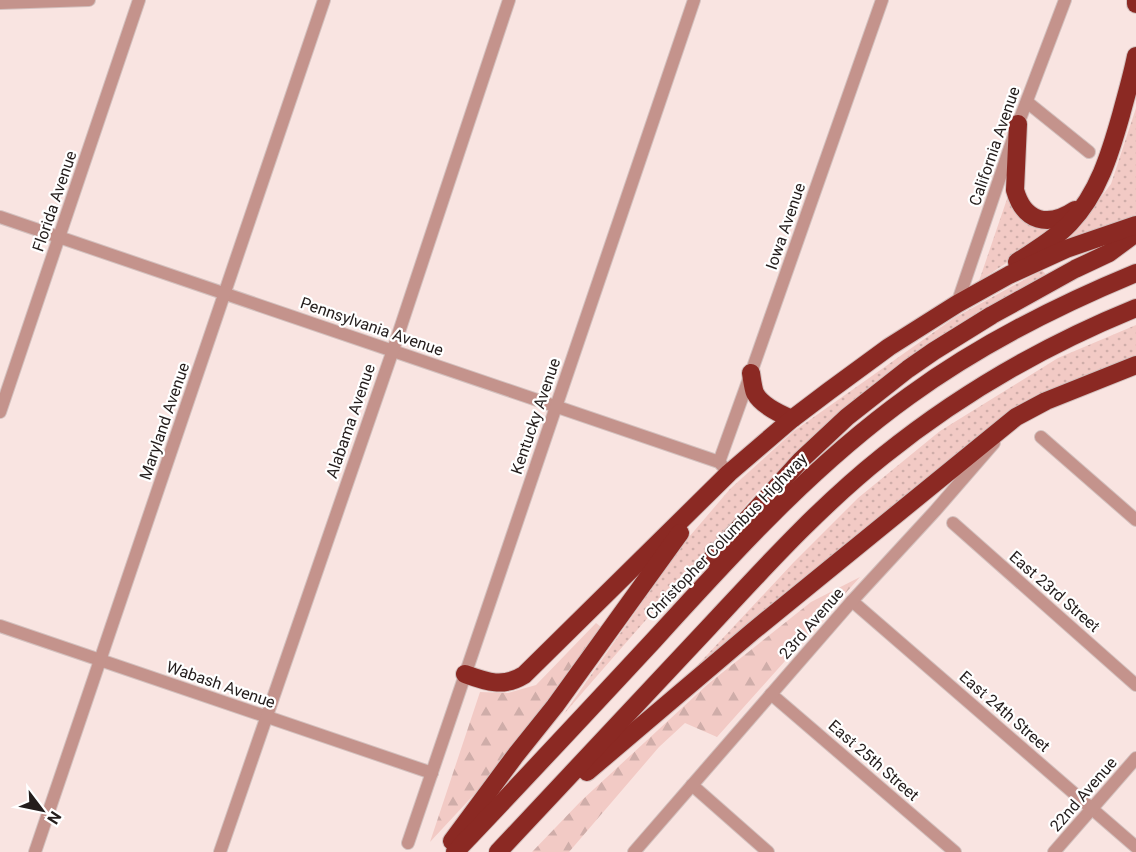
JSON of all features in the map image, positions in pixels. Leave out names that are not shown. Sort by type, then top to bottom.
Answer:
[{"type":"highway","points":[[980,291],[1070,223],[1096,187],[1108,158],[1136,57]]},
{"type":"highway","points":[[1018,124],[1015,190],[1023,207],[1042,221],[1056,220],[1066,217],[1088,199]]},
{"type":"highway","points":[[444,852],[555,706],[711,490],[724,467],[889,347],[957,304],[1008,275],[1066,249],[1136,225]]},
{"type":"highway","points":[[545,759],[562,724],[794,468],[847,417],[934,351],[992,315],[1108,253],[1136,233]]},
{"type":"highway","name":"Christopher Columbus Highway","points":[[455,852],[545,759],[753,532],[850,441],[909,395],[980,349],[1055,309],[1136,273]]},
{"type":"highway","points":[[498,852],[803,528],[858,477],[912,433],[983,385],[1040,352],[1136,308]]},
{"type":"highway","points":[[519,829],[743,640],[1016,417],[1046,401],[1136,364]]},
{"type":"highway","points":[[751,373],[755,393],[767,406],[792,419]]},
{"type":"highway","points":[[465,674],[500,683],[508,683],[524,675],[711,490]]},
{"type":"street","points":[[0,3],[89,0]]},
{"type":"street","name":"Florida Avenue","points":[[0,412],[139,0]]},
{"type":"street","name":"Maryland Avenue","points":[[36,852],[324,0]]},
{"type":"street","name":"Alabama Avenue","points":[[220,852],[393,350],[509,0]]},
{"type":"street","name":"Kentucky Avenue","points":[[408,843],[694,0]]},
{"type":"street","name":"Iowa Avenue","points":[[724,467],[751,373],[882,0]]},
{"type":"street","name":"California Avenue","points":[[957,304],[1018,124],[1065,0]]},
{"type":"street","points":[[1027,102],[1089,152]]},
{"type":"street","name":"Pennsylvania Avenue","points":[[0,217],[393,350],[724,467]]},
{"type":"street","name":"23rd Avenue","points":[[634,852],[852,601],[935,511],[1016,417]]},
{"type":"street","points":[[1041,437],[1136,520]]},
{"type":"street","name":"East 23rd Street","points":[[953,523],[1136,684]]},
{"type":"street","name":"East 24th Street","points":[[852,601],[1136,847]]},
{"type":"street","name":"Wabash Avenue","points":[[0,626],[432,773]]},
{"type":"street","name":"East 25th Street","points":[[771,694],[955,852]]},
{"type":"street","name":"22nd Avenue","points":[[1054,852],[1136,758]]},
{"type":"street","points":[[692,785],[768,852]]},
{"type":"green space","points":[[1136,108],[1136,217],[1052,247],[1084,219],[1111,184]]},
{"type":"green space","points":[[1008,196],[1020,214],[1052,233],[979,281]]},
{"type":"green space","points":[[1042,270],[1049,278],[789,460],[753,497],[563,715],[683,544],[730,489],[794,431],[954,318]]},
{"type":"green space","points":[[1136,325],[1136,358],[1053,390],[678,686],[793,563],[858,498],[940,431],[1058,358]]},
{"type":"green space","points":[[860,577],[717,737],[685,723],[659,747],[569,852],[532,852],[581,801],[708,684],[811,602]]},
{"type":"green space","points":[[596,623],[605,630],[508,758],[430,842],[480,692],[508,693],[536,685]]}]
